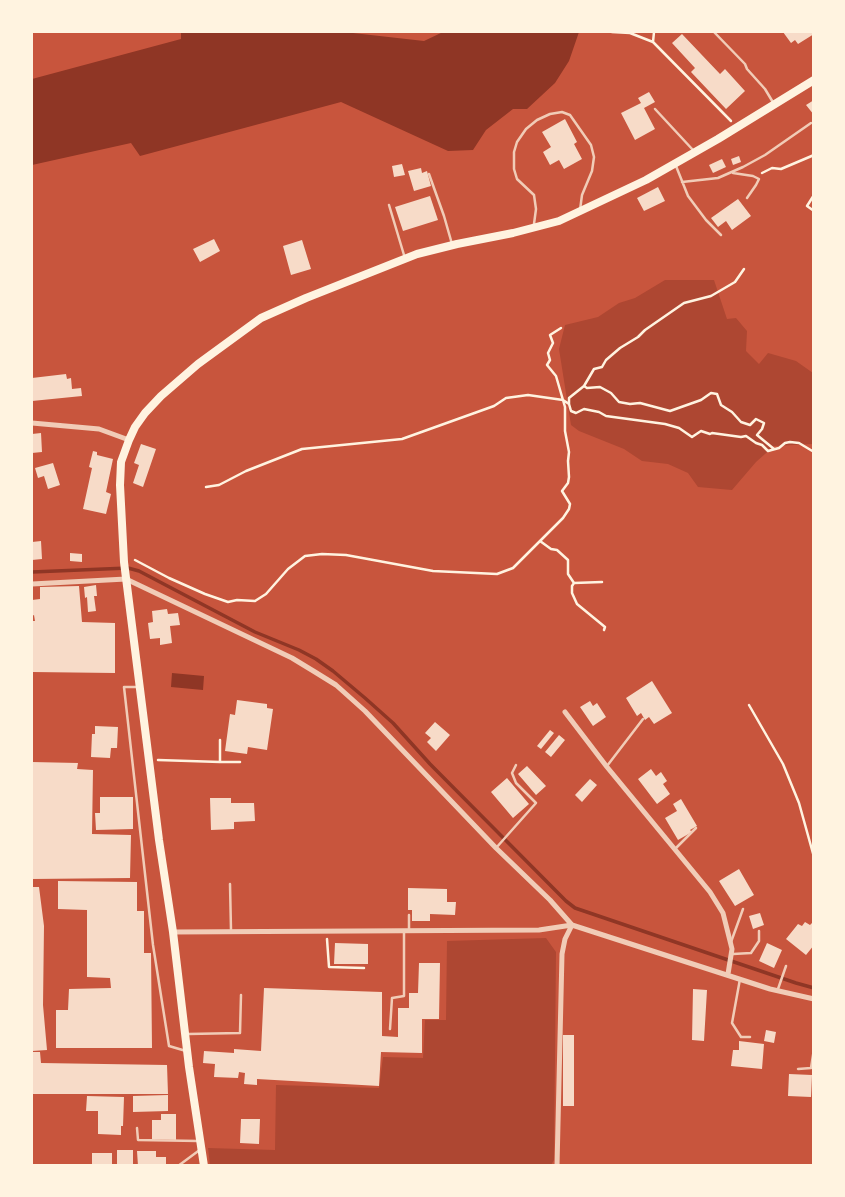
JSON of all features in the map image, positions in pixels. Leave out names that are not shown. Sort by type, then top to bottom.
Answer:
[{"type":"main road","points":[[204,1166],[163,874],[124,560],[120,485],[121,462],[129,440],[145,413],[161,396],[198,364],[261,318],[417,254],[559,221],[675,164],[814,80]]},
{"type":"street","points":[[32,423],[99,429],[129,440]]},
{"type":"street","points":[[32,584],[126,577],[292,658],[336,685],[365,711],[572,925]]},
{"type":"street","points":[[565,712],[723,913],[730,943],[728,974]]},
{"type":"street","points":[[557,1166],[562,954],[572,925]]},
{"type":"street","points":[[173,932],[539,930],[572,925],[814,999]]},
{"type":"lane","points":[[713,32],[745,64],[774,105]]},
{"type":"lane","points":[[655,109],[695,152]]},
{"type":"lane","points":[[534,227],[534,195],[517,178],[514,152],[526,129],[550,114],[562,112],[570,115],[591,145],[594,157],[592,171],[582,195],[579,212]]},
{"type":"lane","points":[[682,182],[718,178],[730,173],[765,155],[811,123]]},
{"type":"lane","points":[[675,164],[688,196],[706,220],[722,235]]},
{"type":"lane","points":[[730,173],[758,179],[747,198]]},
{"type":"lane","points":[[429,174],[452,245]]},
{"type":"lane","points":[[389,205],[405,259]]},
{"type":"lane","points":[[140,687],[124,687],[153,945],[169,1046],[188,1052]]},
{"type":"lane","points":[[607,767],[643,719]]},
{"type":"lane","points":[[496,848],[536,803],[516,783],[512,773],[516,765]]},
{"type":"lane","points":[[675,850],[696,828]]},
{"type":"lane","points":[[230,884],[231,932]]},
{"type":"lane","points":[[730,943],[743,909]]},
{"type":"lane","points":[[390,1029],[392,998],[404,996],[409,915]]},
{"type":"lane","points":[[730,960],[751,953],[759,941],[759,931]]},
{"type":"lane","points":[[779,987],[786,966]]},
{"type":"lane","points":[[740,978],[732,1023],[741,1037],[750,1037]]},
{"type":"lane","points":[[185,1034],[240,1033],[241,995]]},
{"type":"lane","points":[[797,1069],[811,1068],[814,1049]]},
{"type":"lane","points":[[137,1128],[138,1140],[200,1145]]},
{"type":"lane","points":[[178,1166],[200,1145]]},
{"type":"path","points":[[612,32],[630,33],[653,42],[737,127]]},
{"type":"path","points":[[653,42],[654,32]]},
{"type":"path","points":[[753,176],[772,168],[781,170],[814,155]]},
{"type":"path","points":[[814,195],[807,206],[814,211]]},
{"type":"path","points":[[744,269],[736,282],[710,296],[684,303],[620,348],[602,367],[594,369],[584,386],[569,398],[571,411],[576,413],[584,409],[606,416],[665,424],[679,428],[692,437],[701,430],[710,434],[746,436],[768,451],[790,442],[799,443],[814,452]]},
{"type":"path","points":[[124,560],[133,559],[169,578],[228,602],[255,601],[266,594],[288,569],[305,556],[346,555],[433,571],[497,574],[513,568],[569,509],[570,503],[562,491],[569,477],[563,400],[556,376],[547,365],[550,360],[548,353],[553,344],[550,335],[561,328]]},
{"type":"path","points":[[584,386],[600,387],[611,393],[619,402],[640,403],[670,411],[701,400],[711,393],[717,394],[721,405],[741,422],[750,425],[756,419],[764,423],[757,435],[774,449]]},
{"type":"path","points":[[206,487],[219,485],[246,471],[302,449],[402,439],[494,406],[506,398],[528,395],[563,400],[569,404]]},
{"type":"path","points":[[540,541],[564,555],[568,560],[568,574],[574,583]]},
{"type":"path","points":[[574,583],[602,582]]},
{"type":"path","points":[[574,583],[572,593],[577,604],[604,630]]},
{"type":"path","points":[[749,705],[783,764],[799,803],[814,857]]},
{"type":"path","points":[[220,740],[220,762]]},
{"type":"path","points":[[149,760],[240,762]]},
{"type":"path","points":[[327,931],[329,967],[364,968]]},
{"type":"shaded area","points":[[181,32],[344,32],[424,41],[443,32],[579,32],[569,61],[555,83],[527,109],[513,109],[486,130],[473,150],[448,151],[341,102],[140,156],[131,143],[32,165],[32,79],[181,39]]},
{"type":"shaded area","points":[[665,280],[714,280],[727,319],[736,318],[747,331],[746,351],[759,364],[768,353],[796,361],[813,373],[813,444],[774,446],[732,490],[698,487],[688,473],[668,464],[642,461],[624,449],[579,431],[571,425],[559,349],[565,325],[598,317],[619,303],[635,298]]},
{"type":"shaded area","points":[[172,673],[204,676],[203,690],[171,687]]},
{"type":"shaded area","points":[[546,938],[556,952],[554,1160],[551,1165],[210,1165],[208,1148],[275,1150],[276,1085],[379,1088],[383,1057],[423,1058],[425,1020],[446,1020],[447,941]]},
{"type":"building","points":[[783,32],[814,34],[798,44],[795,40],[791,43]]},
{"type":"building","points":[[682,34],[720,74],[725,69],[745,91],[726,109],[691,72],[695,68],[672,43]]},
{"type":"building","points":[[649,92],[655,102],[644,108],[655,129],[635,140],[621,113],[641,103],[638,98]]},
{"type":"building","points":[[814,100],[814,115],[806,105]]},
{"type":"building","points":[[565,119],[582,159],[564,169],[559,160],[550,165],[543,152],[551,147],[542,132]]},
{"type":"building","points":[[739,156],[741,162],[733,165],[731,159]]},
{"type":"building","points":[[722,159],[726,167],[713,173],[709,165]]},
{"type":"building","points":[[402,164],[405,175],[394,177],[392,166]]},
{"type":"building","points":[[421,168],[422,173],[427,171],[431,186],[414,191],[408,171]]},
{"type":"building","points":[[658,187],[665,201],[644,211],[637,198]]},
{"type":"building","points":[[430,196],[438,220],[403,231],[395,207]]},
{"type":"building","points":[[738,199],[751,216],[732,230],[726,221],[718,227],[711,218]]},
{"type":"building","points":[[214,239],[220,251],[200,262],[193,249]]},
{"type":"building","points":[[302,240],[311,269],[291,275],[283,246]]},
{"type":"building","points":[[66,374],[67,379],[71,378],[72,389],[81,388],[82,396],[32,401],[32,378]]},
{"type":"building","points":[[41,433],[42,452],[32,453],[32,434]]},
{"type":"building","points":[[141,444],[156,449],[143,487],[133,483],[139,465],[134,463]]},
{"type":"building","points":[[93,451],[97,452],[97,455],[113,459],[106,492],[111,494],[106,514],[83,509]]},
{"type":"building","points":[[53,463],[60,485],[48,489],[44,476],[38,478],[35,468]]},
{"type":"building","points":[[41,541],[42,559],[32,560],[32,542]]},
{"type":"building","points":[[70,553],[82,554],[82,562],[70,561]]},
{"type":"building","points":[[96,585],[96,611],[88,612],[84,587]]},
{"type":"building","points":[[79,586],[82,622],[115,623],[115,673],[32,672],[32,621],[35,621],[34,615],[32,616],[32,600],[40,599],[40,587]]},
{"type":"building","points":[[167,609],[168,614],[178,613],[180,625],[170,626],[172,643],[160,645],[160,638],[150,639],[148,623],[153,622],[152,611]]},
{"type":"building","points":[[652,681],[672,713],[654,724],[649,717],[645,720],[641,713],[637,716],[626,698]]},
{"type":"building","points":[[237,700],[267,704],[267,708],[273,709],[267,750],[248,747],[247,754],[225,751],[230,714],[235,715]]},
{"type":"building","points":[[590,701],[593,706],[597,703],[606,717],[593,726],[580,707]]},
{"type":"building","points":[[435,722],[450,735],[436,751],[427,742],[431,738],[425,733]]},
{"type":"building","points":[[95,726],[118,727],[117,748],[111,748],[110,758],[91,757]]},
{"type":"building","points":[[550,730],[554,733],[541,749],[537,746]]},
{"type":"building","points":[[559,735],[565,740],[551,757],[545,752]]},
{"type":"building","points":[[32,762],[78,763],[77,769],[93,770],[92,834],[131,835],[130,878],[32,879]]},
{"type":"building","points":[[527,766],[546,786],[536,795],[518,774]]},
{"type":"building","points":[[651,769],[656,776],[661,772],[667,781],[663,784],[670,794],[657,804],[638,779]]},
{"type":"building","points":[[507,778],[529,804],[513,818],[491,792]]},
{"type":"building","points":[[590,779],[597,785],[582,802],[575,795]]},
{"type":"building","points":[[100,797],[133,797],[133,829],[96,830],[95,813],[100,813]]},
{"type":"building","points":[[210,798],[231,798],[231,803],[254,803],[255,821],[234,822],[234,829],[211,830]]},
{"type":"building","points":[[681,799],[697,826],[678,840],[665,818],[677,811],[673,804]]},
{"type":"building","points":[[739,869],[754,895],[735,906],[719,881]]},
{"type":"building","points":[[58,881],[137,882],[137,911],[144,911],[144,953],[151,953],[152,1048],[56,1048],[56,1010],[68,1010],[69,989],[111,988],[110,978],[87,977],[87,910],[58,909]]},
{"type":"building","points":[[32,887],[39,887],[44,926],[43,1005],[47,1050],[32,1051]]},
{"type":"building","points":[[408,888],[447,889],[447,902],[456,902],[455,915],[430,914],[430,921],[412,921],[412,910],[408,910]]},
{"type":"building","points":[[760,913],[764,925],[753,929],[749,916]]},
{"type":"building","points":[[814,921],[814,945],[806,955],[786,939],[798,924],[802,926],[805,922],[810,925]]},
{"type":"building","points":[[335,943],[368,944],[368,964],[334,964]]},
{"type":"building","points":[[767,943],[782,950],[774,968],[759,961]]},
{"type":"building","points":[[419,963],[440,963],[439,1019],[422,1019],[422,1053],[381,1052],[379,1086],[257,1079],[257,1085],[244,1084],[245,1073],[239,1072],[238,1078],[214,1077],[215,1064],[203,1063],[204,1051],[261,1051],[264,988],[382,992],[382,1036],[398,1037],[398,1008],[409,1008],[409,993],[418,993]]},
{"type":"building","points":[[693,989],[707,990],[704,1041],[692,1040]]},
{"type":"building","points":[[766,1030],[776,1032],[774,1043],[764,1041]]},
{"type":"building","points":[[563,1035],[574,1035],[574,1106],[563,1106]]},
{"type":"building","points":[[739,1041],[764,1044],[762,1069],[731,1066],[733,1050],[739,1050]]},
{"type":"building","points":[[32,1052],[40,1052],[41,1063],[167,1065],[168,1094],[33,1094]]},
{"type":"building","points":[[789,1074],[812,1075],[811,1097],[788,1096]]},
{"type":"building","points":[[168,1095],[168,1111],[133,1112],[133,1096]]},
{"type":"building","points":[[87,1096],[124,1097],[121,1135],[98,1134],[98,1111],[86,1111]]},
{"type":"building","points":[[161,1114],[176,1114],[176,1140],[152,1139],[152,1120],[161,1120]]},
{"type":"building","points":[[241,1119],[260,1119],[259,1144],[240,1143]]},
{"type":"building","points":[[117,1150],[133,1150],[133,1166],[117,1166]]},
{"type":"building","points":[[137,1151],[156,1151],[156,1157],[166,1157],[166,1166],[138,1166]]},
{"type":"building","points":[[92,1153],[112,1153],[112,1166],[92,1166]]},
{"type":"waterway","points":[[32,572],[128,568],[139,571],[255,632],[316,659],[393,723],[430,764],[575,908],[814,988]]}]
